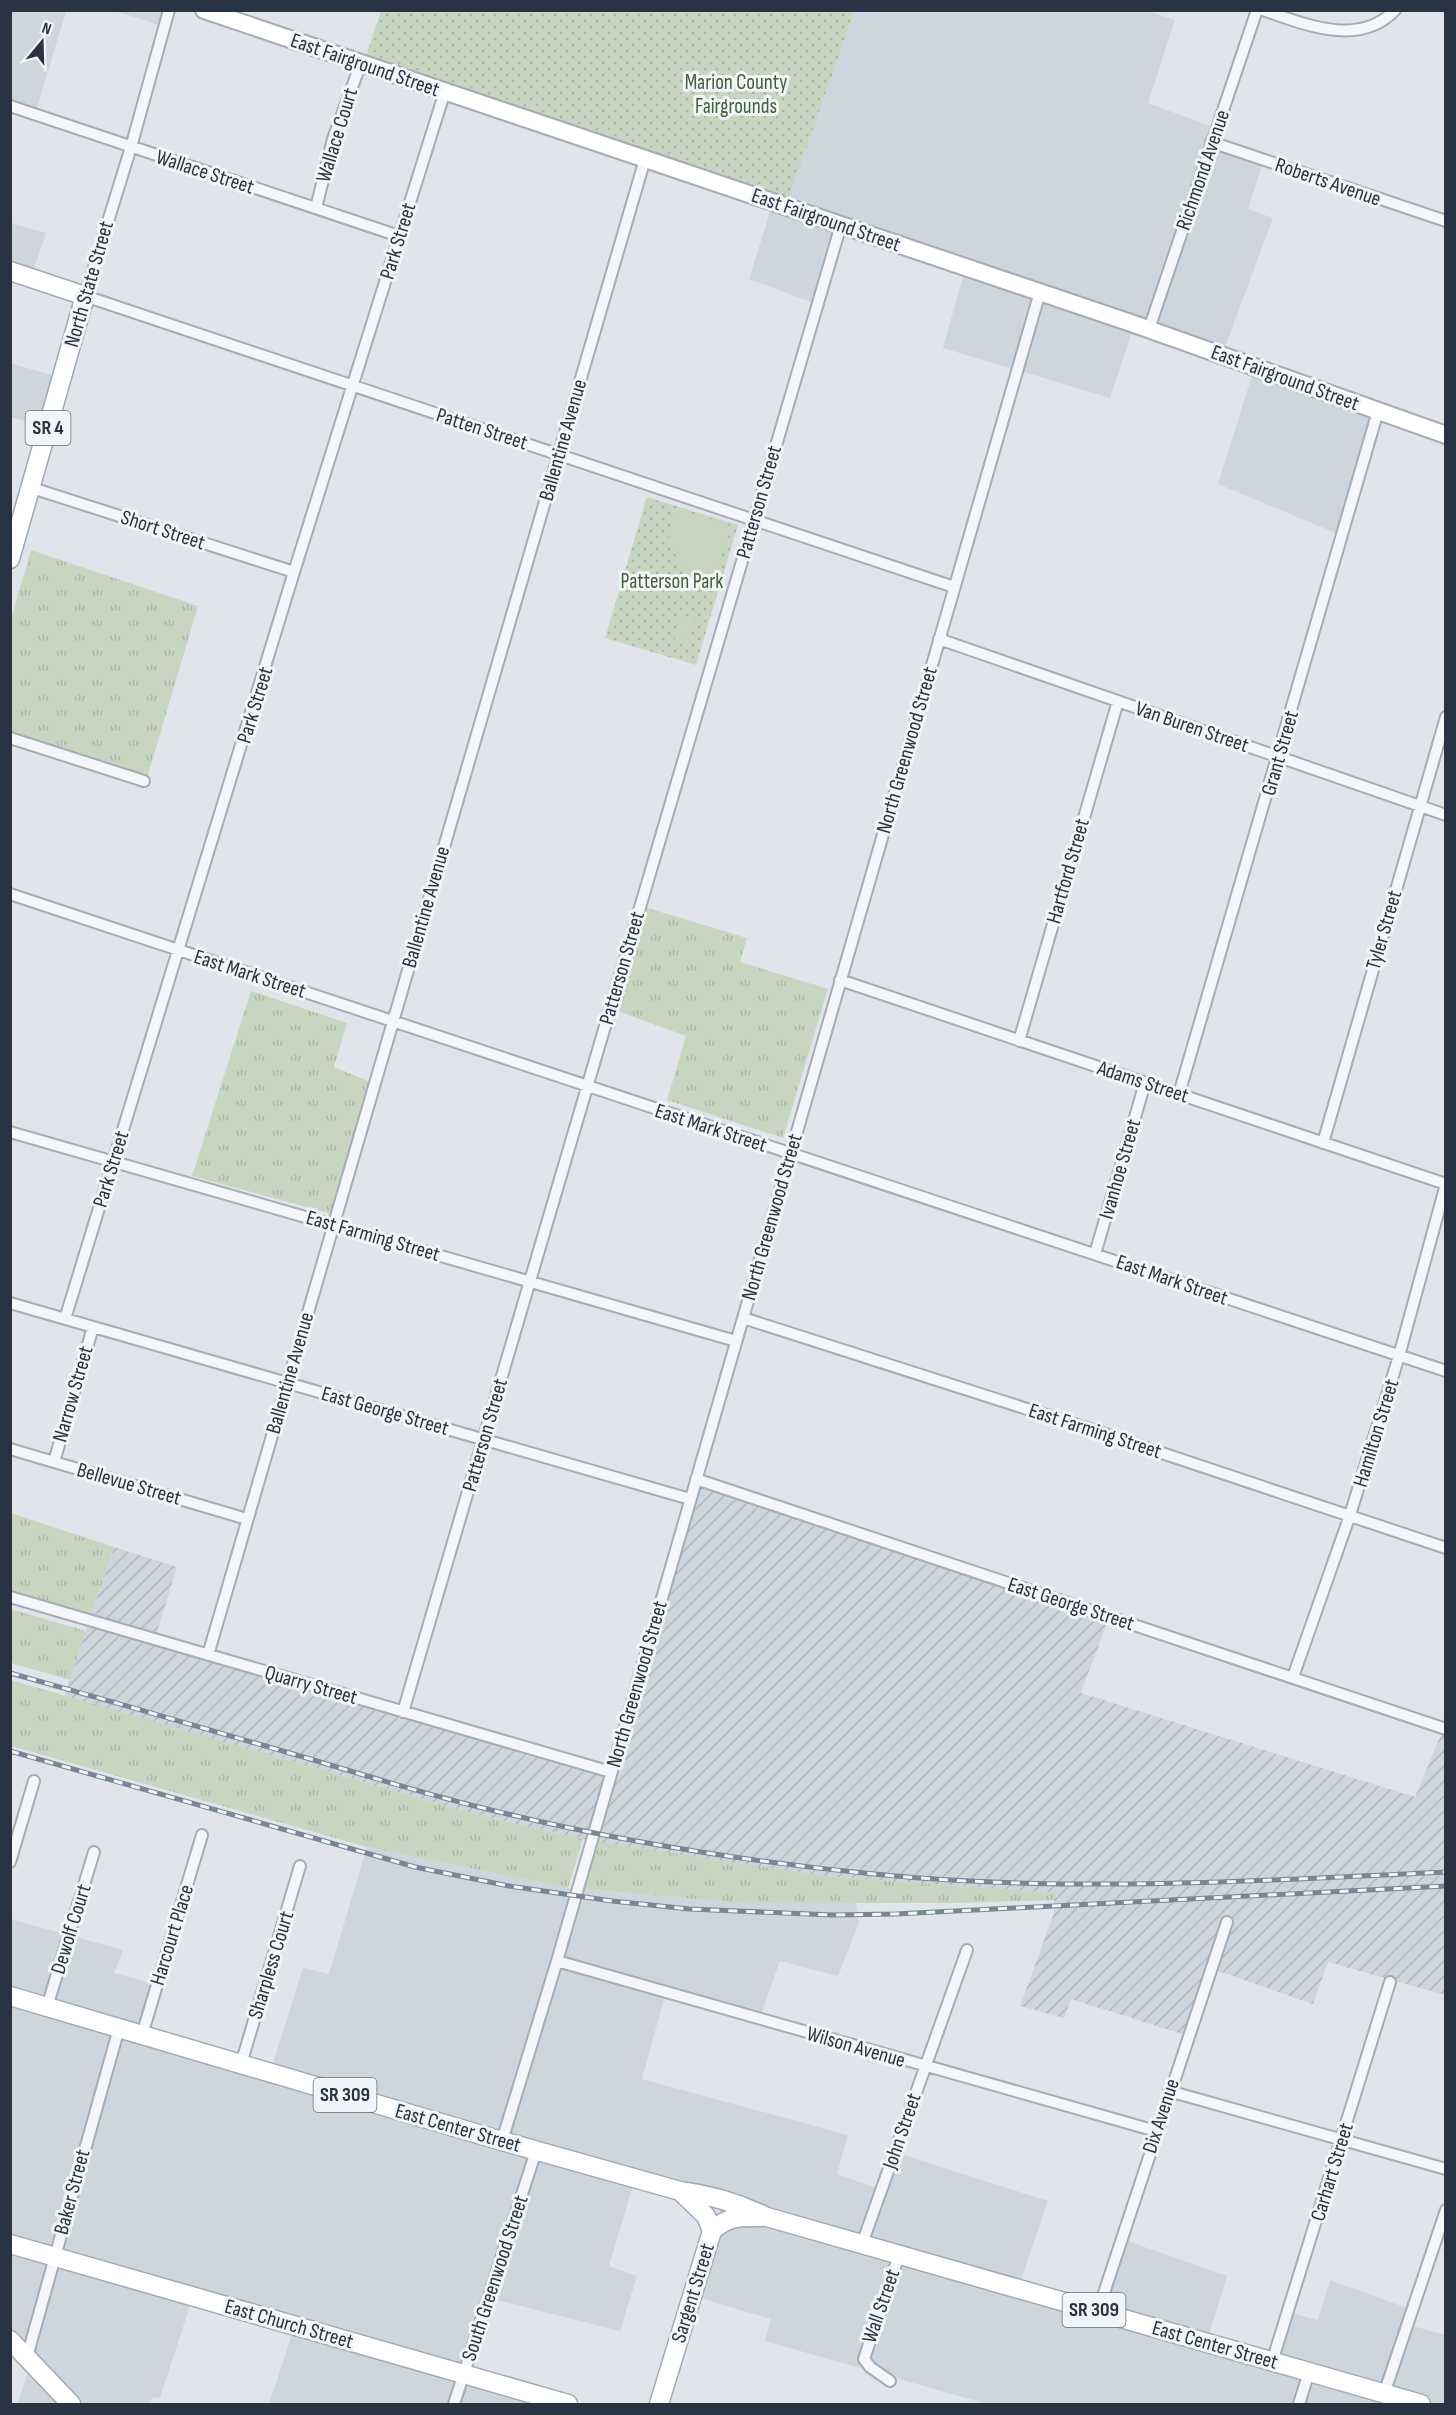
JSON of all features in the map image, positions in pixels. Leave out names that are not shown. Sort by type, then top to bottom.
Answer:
[{"type":"main road","name":"Patten Street","points":[[10,271],[85,296]]},
{"type":"main road","name":"North State Street","points":[[10,559],[85,296]]},
{"type":"main road","name":"East Center Street","points":[[10,1996],[536,2151],[680,2191],[710,2195],[740,2203],[767,2217],[1421,2404]]},
{"type":"main road","name":"Sargent Street","points":[[660,2404],[712,2231],[706,2216],[680,2191]]},
{"type":"main road","name":"East Center Street","points":[[712,2231],[722,2221],[738,2217],[767,2217]]},
{"type":"main road","name":"East Church Street","points":[[10,2244],[568,2404]]},
{"type":"main road","points":[[11,2341],[64,2401]]},
{"type":"street","name":"North State Street","points":[[85,296],[131,147],[169,10]]},
{"type":"street","name":"East Fairground Street","points":[[204,10],[1149,329],[1446,435]]},
{"type":"street","name":"Richmond Avenue","points":[[1149,329],[1257,10]]},
{"type":"street","points":[[1263,10],[1316,28],[1335,31],[1355,30],[1375,24],[1395,10]]},
{"type":"street","name":"Wallace Court","points":[[316,208],[333,139],[361,63]]},
{"type":"street","name":"Park Street","points":[[65,1319],[294,572],[445,92]]},
{"type":"street","name":"Wallace Street","points":[[10,106],[399,236]]},
{"type":"street","name":"Roberts Avenue","points":[[1212,142],[1446,221]]},
{"type":"street","name":"Ballentine Avenue","points":[[208,1655],[645,159]]},
{"type":"street","name":"Patterson Street","points":[[403,1712],[841,225]]},
{"type":"street","name":"North Greenwood Street","points":[[502,2141],[557,1961],[1040,292]]},
{"type":"street","name":"Patten Street","points":[[85,296],[954,587]]},
{"type":"street","name":"Grant Street","points":[[1179,1094],[1378,411]]},
{"type":"street","name":"Short Street","points":[[32,488],[294,572]]},
{"type":"street","name":"Van Buren Street","points":[[939,639],[1446,815]]},
{"type":"street","name":"Hartford Street","points":[[1019,1041],[1118,701]]},
{"type":"street","name":"Tyler Street","points":[[1323,1143],[1446,717]]},
{"type":"street","points":[[10,738],[144,781]]},
{"type":"street","name":"East Mark Street","points":[[10,894],[790,1155],[1446,1371]]},
{"type":"street","name":"Adams Street","points":[[840,980],[1446,1184]]},
{"type":"street","name":"Ivanhoe Street","points":[[1095,1254],[1145,1083]]},
{"type":"street","name":"East Farming Street","points":[[10,1132],[736,1341]]},
{"type":"street","name":"Hamilton Street","points":[[1293,1677],[1350,1515],[1399,1356],[1446,1184]]},
{"type":"street","name":"East George Street","points":[[10,1303],[690,1499]]},
{"type":"street","name":"East Farming Street","points":[[743,1318],[1446,1548]]},
{"type":"street","name":"Narrow Street","points":[[54,1462],[93,1327]]},
{"type":"street","name":"Bellevue Street","points":[[10,1449],[247,1519]]},
{"type":"street","name":"East George Street","points":[[696,1479],[1446,1729]]},
{"type":"street","name":"Quarry Street","points":[[10,1597],[611,1772]]},
{"type":"street","points":[[10,1862],[34,1781]]},
{"type":"street","name":"Harcourt Place","points":[[142,2035],[202,1835]]},
{"type":"street","name":"Dewolf Court","points":[[47,2007],[94,1852]]},
{"type":"street","name":"Sharpless Court","points":[[241,2064],[300,1866]]},
{"type":"street","name":"Dix Avenue","points":[[1098,2311],[1169,2091],[1227,1922]]},
{"type":"street","name":"John Street","points":[[862,2244],[967,1950]]},
{"type":"street","name":"Wilson Avenue","points":[[557,1961],[1156,2131]]},
{"type":"street","name":"Carhart Street","points":[[1272,2362],[1390,1982]]},
{"type":"street","name":"Baker Street","points":[[27,2357],[119,2028]]},
{"type":"street","points":[[1169,2091],[1446,2169]]},
{"type":"street","name":"South Greenwood Street","points":[[454,2404],[536,2151]]},
{"type":"street","points":[[1384,2394],[1446,2210]]},
{"type":"street","name":"Wall Street","points":[[890,2381],[870,2367],[864,2359],[899,2255]]},
{"type":"street","points":[[1299,2404],[1310,2372]]},
{"type":"shaded area","points":[[1145,10],[1175,20],[1148,103],[1216,128],[1229,146],[1264,159],[1248,209],[1273,218],[1221,358],[1134,326],[1110,398],[943,348],[965,269],[838,226],[816,304],[749,279],[775,196],[788,200],[855,11]]},
{"type":"shaded area","points":[[11,11],[66,11],[34,118],[11,112]]},
{"type":"shaded area","points":[[116,11],[167,11],[162,26]]},
{"type":"shaded area","points":[[10,223],[46,233],[30,280],[11,272]]},
{"type":"shaded area","points":[[10,363],[62,378],[49,428],[11,417]]},
{"type":"shaded area","points":[[1255,366],[1377,410],[1343,536],[1218,484]]},
{"type":"shaded area","points":[[696,1477],[1110,1615],[1081,1693],[1415,1797],[1445,1727],[1445,1995],[1328,1962],[1313,2004],[1210,1968],[1185,2035],[1071,1999],[1064,2018],[1020,2006],[1054,1913],[1054,1893],[833,1877],[612,1846],[481,1816],[64,1696],[114,1547],[177,1567],[153,1645],[610,1773]]},
{"type":"shaded area","points":[[367,1847],[568,1888],[741,1903],[856,1903],[859,1923],[838,1976],[780,1961],[760,2017],[667,1988],[642,2079],[848,2135],[837,2174],[876,2188],[888,2150],[1048,2201],[1018,2288],[1097,2309],[1119,2238],[1227,2276],[1207,2341],[1270,2361],[1284,2311],[1318,2320],[1330,2280],[1410,2309],[1406,2324],[1445,2335],[1445,2404],[987,2404],[765,2341],[771,2319],[690,2295],[721,2207],[634,2182],[609,2266],[637,2276],[620,2331],[489,2298],[464,2374],[562,2404],[269,2404],[295,2325],[193,2297],[160,2398],[153,2397],[150,2404],[17,2404],[31,2364],[10,2342],[10,1919],[123,1950],[114,1973],[158,1985],[142,2039],[269,2076],[303,1968],[329,1974]]},
{"type":"green space","name":"Marion County Fairgrounds","points":[[381,11],[855,11],[788,200],[365,58]]},
{"type":"green space","name":"Patterson Park","points":[[647,497],[738,525],[696,665],[605,638]]},
{"type":"green space","points":[[675,509],[722,522],[729,531],[711,587],[688,577],[668,541]]},
{"type":"green space","points":[[31,550],[198,606],[147,778],[11,732],[11,619]]},
{"type":"green space","points":[[681,616],[694,620],[686,646],[674,642]]},
{"type":"green space","points":[[644,907],[747,938],[740,962],[828,989],[783,1138],[667,1100],[686,1036],[615,1010]]},
{"type":"green space","points":[[251,991],[347,1023],[334,1067],[370,1082],[332,1214],[192,1176]]},
{"type":"green space","points":[[11,1513],[114,1547],[89,1621],[11,1597]]},
{"type":"green space","points":[[10,1609],[86,1631],[70,1680],[11,1663]]},
{"type":"green space","points":[[11,1680],[481,1816],[583,1839],[568,1888],[367,1847],[11,1746]]},
{"type":"green space","points":[[598,1842],[833,1877],[1055,1893],[1055,1900],[955,1903],[741,1903],[582,1889]]},
{"type":"railway","points":[[10,1673],[483,1808],[628,1840],[775,1863],[945,1880],[1088,1884],[1231,1882],[1446,1872]]},
{"type":"railway","points":[[10,1751],[415,1867],[509,1886],[612,1901],[689,1909],[833,1915],[896,1914],[1446,1886]]}]
